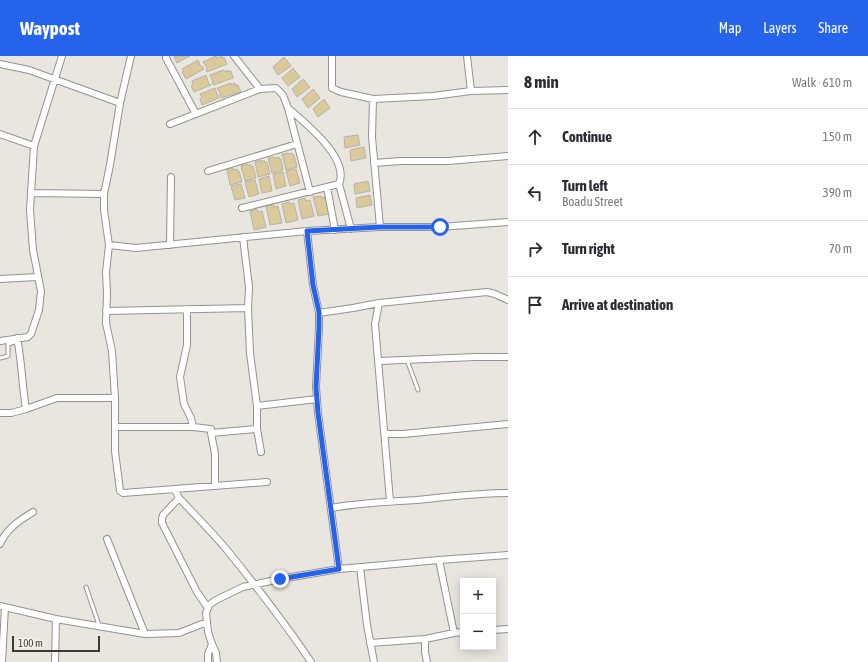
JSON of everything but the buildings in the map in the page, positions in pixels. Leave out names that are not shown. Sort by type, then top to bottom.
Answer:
[{"type":"street","points":[[0,341],[28,337],[34,327],[39,310],[41,291],[37,277],[30,218],[34,146],[62,56]]},
{"type":"street","points":[[131,56],[120,103],[104,194],[104,210],[109,245],[106,272],[108,293],[106,324],[112,352],[115,398],[115,451],[120,491],[122,493],[175,490],[267,482]]},
{"type":"street","points":[[234,56],[260,89]]},
{"type":"street","points":[[332,56],[332,88],[341,92],[373,99],[433,96],[471,91],[508,90]]},
{"type":"street","points":[[467,56],[471,91]]},
{"type":"street","points":[[166,58],[196,114]]},
{"type":"street","points":[[0,64],[29,70],[120,103]]},
{"type":"street","points":[[170,124],[260,89],[276,88],[283,94],[288,108],[310,192]]},
{"type":"street","points":[[373,99],[372,137],[380,227]]},
{"type":"street","points":[[288,108],[316,133],[330,148],[340,170],[341,180],[339,184],[351,229]]},
{"type":"street","points":[[0,134],[34,146]]},
{"type":"street","points":[[208,171],[297,144]]},
{"type":"street","points":[[374,162],[401,160],[448,161],[508,156]]},
{"type":"street","points":[[170,245],[171,177]]},
{"type":"street","points":[[242,208],[339,184]]},
{"type":"street","points":[[327,187],[335,230]]},
{"type":"street","points":[[32,193],[104,194]]},
{"type":"street","points":[[109,245],[136,248],[307,231],[380,227],[440,227],[508,222]]},
{"type":"street","points":[[307,231],[313,285],[319,312],[316,387],[317,399],[339,569]]},
{"type":"street","points":[[243,237],[249,287],[248,308],[250,360],[257,406],[257,429],[261,452]]},
{"type":"street","points":[[0,280],[37,277]]},
{"type":"street","points":[[319,312],[379,303],[487,292],[508,300]]},
{"type":"street","points":[[379,303],[375,319],[390,501]]},
{"type":"street","points":[[106,311],[248,308]]},
{"type":"street","points":[[187,309],[187,345],[180,377],[184,404],[191,418],[193,427]]},
{"type":"street","points":[[17,339],[22,360],[26,409]]},
{"type":"street","points":[[378,361],[508,357]]},
{"type":"street","points":[[0,414],[26,409],[57,398],[115,398]]},
{"type":"street","points":[[257,406],[317,399]]},
{"type":"street","points":[[385,434],[403,434],[508,424]]},
{"type":"street","points":[[115,427],[193,427],[211,429],[215,454],[215,486]]},
{"type":"street","points":[[211,433],[257,429]]},
{"type":"street","points":[[175,490],[180,498],[225,548],[254,584],[298,642],[310,662]]},
{"type":"street","points":[[331,508],[352,504],[485,493],[508,493]]},
{"type":"street","points":[[180,498],[163,515],[162,523],[197,592],[208,608]]},
{"type":"street","points":[[0,544],[3,538],[17,522],[33,512]]},
{"type":"street","points":[[106,539],[145,634]]},
{"type":"street","points":[[217,662],[206,613],[209,605],[216,600],[243,587],[339,569],[439,560],[508,556]]},
{"type":"street","points":[[439,560],[454,633]]},
{"type":"street","points":[[360,567],[374,662]]},
{"type":"street","points":[[2,662],[2,606],[56,619],[145,634],[179,633],[207,622]]},
{"type":"street","points":[[55,662],[56,619]]},
{"type":"street","points":[[496,630],[508,629]]},
{"type":"street","points":[[370,643],[425,639],[460,632]]},
{"type":"street","points":[[425,639],[427,662]]},
{"type":"street","points":[[208,662],[208,654],[212,644]]},
{"type":"lane","points":[[0,358],[8,356],[8,344],[17,339]]},
{"type":"lane","points":[[407,360],[418,390]]},
{"type":"lane","points":[[86,587],[100,627]]},
{"type":"route","points":[[280,579],[339,569],[318,413],[316,387],[319,312],[313,285],[307,231],[380,227],[440,227]]}]
